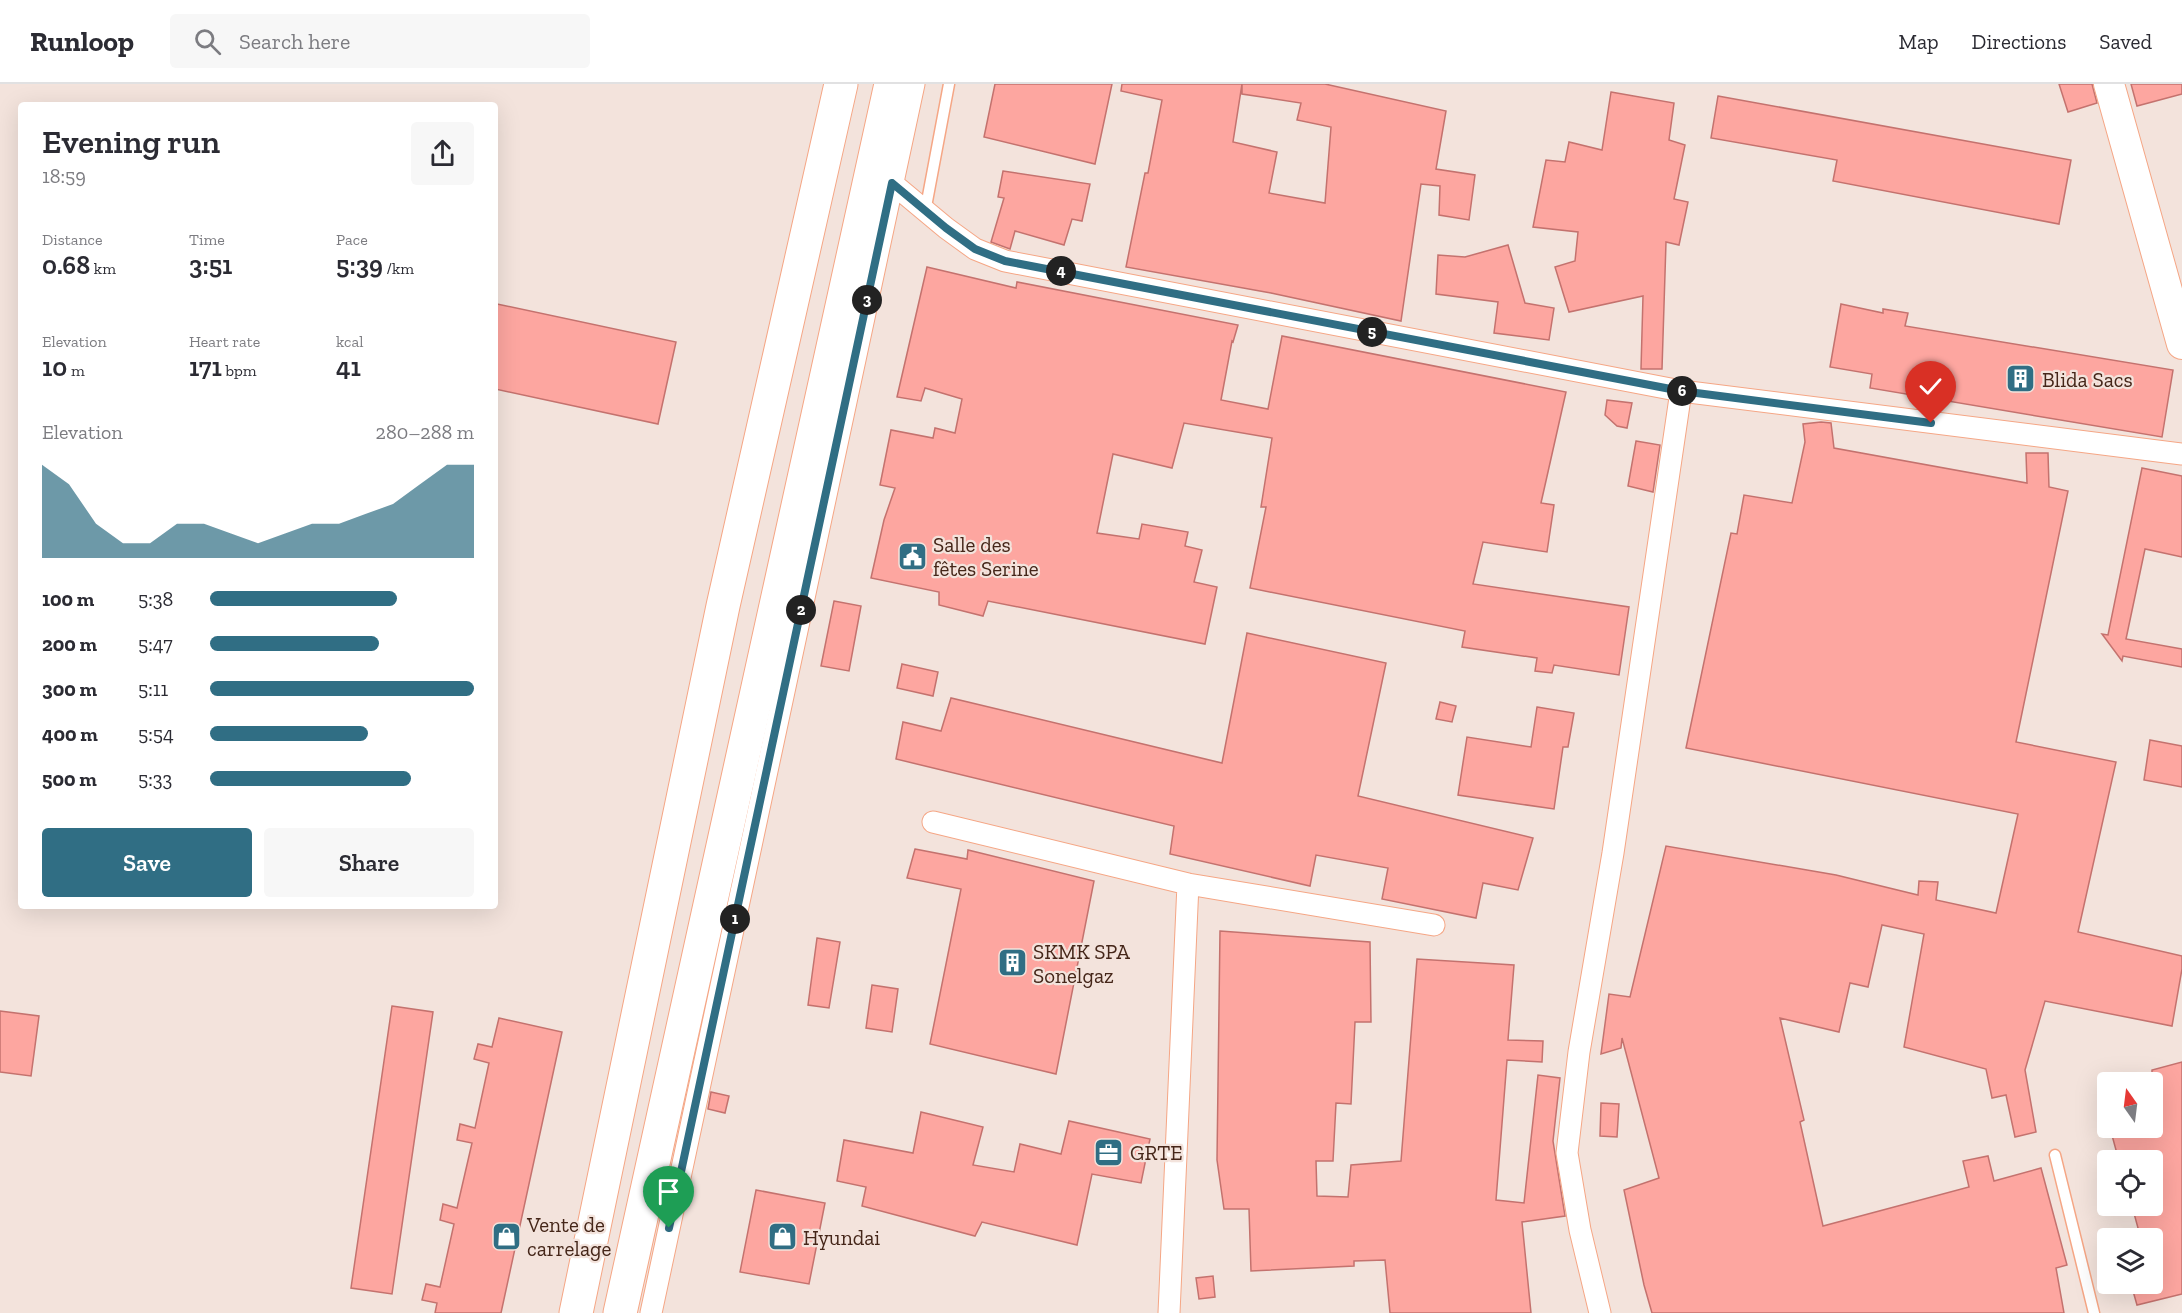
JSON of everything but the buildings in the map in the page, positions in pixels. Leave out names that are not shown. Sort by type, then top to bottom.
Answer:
[{"type":"highway","points":[[576,1313],[723,606],[841,84]]},
{"type":"highway","points":[[620,1313],[891,84]]},
{"type":"main road","points":[[2109,84],[2182,344]]},
{"type":"street","points":[[651,1313],[914,84]]},
{"type":"street","points":[[892,183],[925,212],[975,249],[1005,261],[1681,391],[2182,454]]},
{"type":"street","points":[[1600,1313],[1580,1230],[1567,1153],[1580,1052],[1613,853],[1681,391]]},
{"type":"street","points":[[933,822],[1188,884],[1434,926]]},
{"type":"street","points":[[1169,1313],[1188,884]]},
{"type":"lane","points":[[925,212],[949,84]]},
{"type":"lane","points":[[2055,1155],[2094,1313]]},
{"type":"place","name":"Blida Sacs","points":[[2021,379]]},
{"type":"place","name":"Salle des fêtes Serine","points":[[912,556]]},
{"type":"place","name":"SKMK SPA Sonelgaz","points":[[1012,963]]},
{"type":"place","name":"GRTE","points":[[1109,1152]]},
{"type":"place","name":"Vente de carrelage","points":[[506,1236]]},
{"type":"place","name":"Hyundai","points":[[782,1237]]},
{"type":"route","points":[[669,1228],[892,183],[925,212],[975,249],[1005,261],[1681,391],[1931,423]]}]
